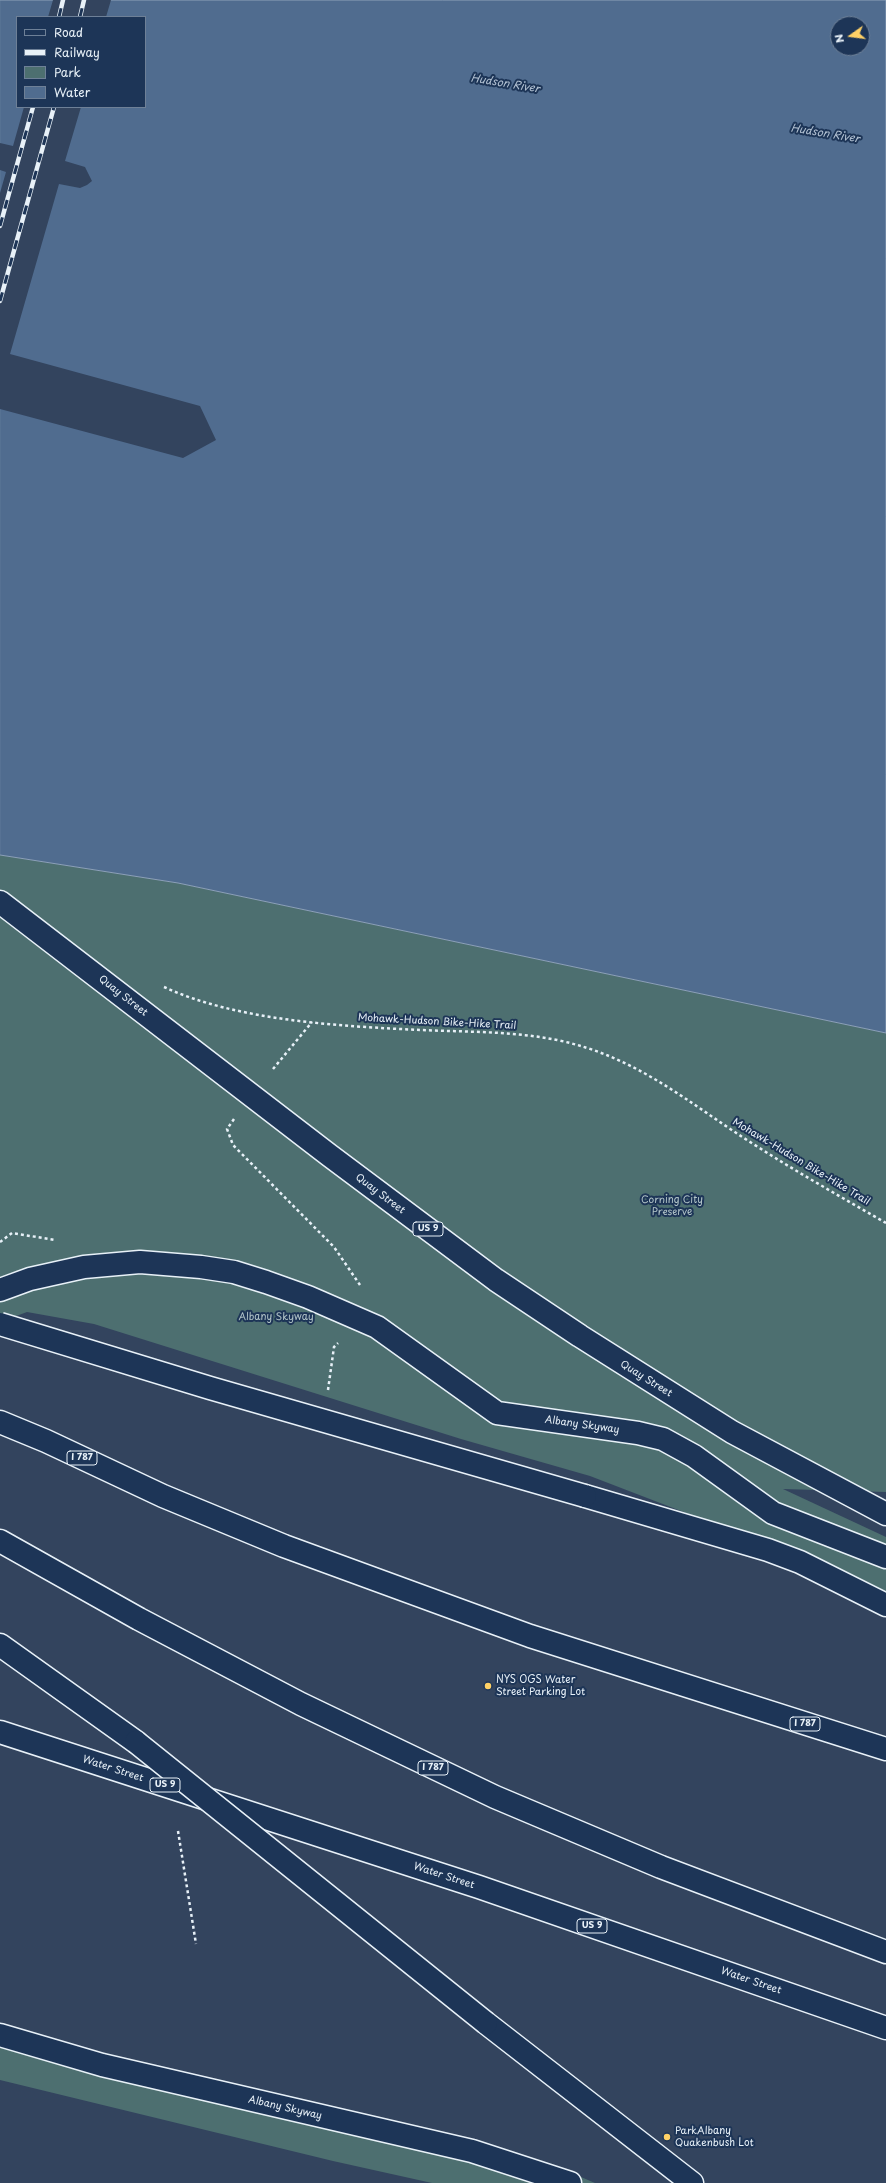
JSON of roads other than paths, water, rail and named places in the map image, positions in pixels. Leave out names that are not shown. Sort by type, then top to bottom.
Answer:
[{"type":"main road","name":"Quay Street","points":[[0,902],[329,1155],[496,1280],[599,1349],[732,1432],[812,1476],[886,1514]]},
{"type":"main road","name":"Albany Skyway","points":[[0,1290],[30,1279],[84,1267],[133,1263],[169,1263],[234,1272],[308,1297],[378,1327],[497,1413],[638,1433],[662,1439],[694,1456],[773,1513],[886,1557]]},
{"type":"main road","points":[[0,1324],[210,1388],[734,1539],[800,1562],[886,1605]]},
{"type":"main road","name":"I 787","points":[[0,1422],[46,1441],[163,1496],[284,1546],[530,1636],[886,1749]]},
{"type":"main road","name":"I 787","points":[[0,1541],[138,1619],[301,1704],[495,1797],[661,1867],[886,1952]]},
{"type":"main road","points":[[0,1645],[136,1742],[486,2023],[692,2183]]},
{"type":"main road","points":[[725,1699],[886,1733]]},
{"type":"main road","name":"Water Street","points":[[0,1732],[479,1887],[886,2028]]},
{"type":"main road","name":"Albany Skyway","points":[[0,2035],[102,2065],[472,2151],[570,2183]]},
{"type":"water","name":"Hudson River","points":[[0,0],[886,0],[886,1033],[178,883],[0,855]]},
{"type":"railway","points":[[59,16],[63,0]]},
{"type":"railway","points":[[80,16],[84,0]]},
{"type":"railway","points":[[0,226],[33,108]]},
{"type":"railway","points":[[0,301],[54,108]]},
{"type":"place","name":"NYS OGS Water Street Parking Lot","points":[[488,1686]]},
{"type":"place","name":"ParkAlbany Quakenbush Lot","points":[[667,2137]]},
{"type":"park label","name":"Corning City Preserve","points":[[672,1206]]}]
